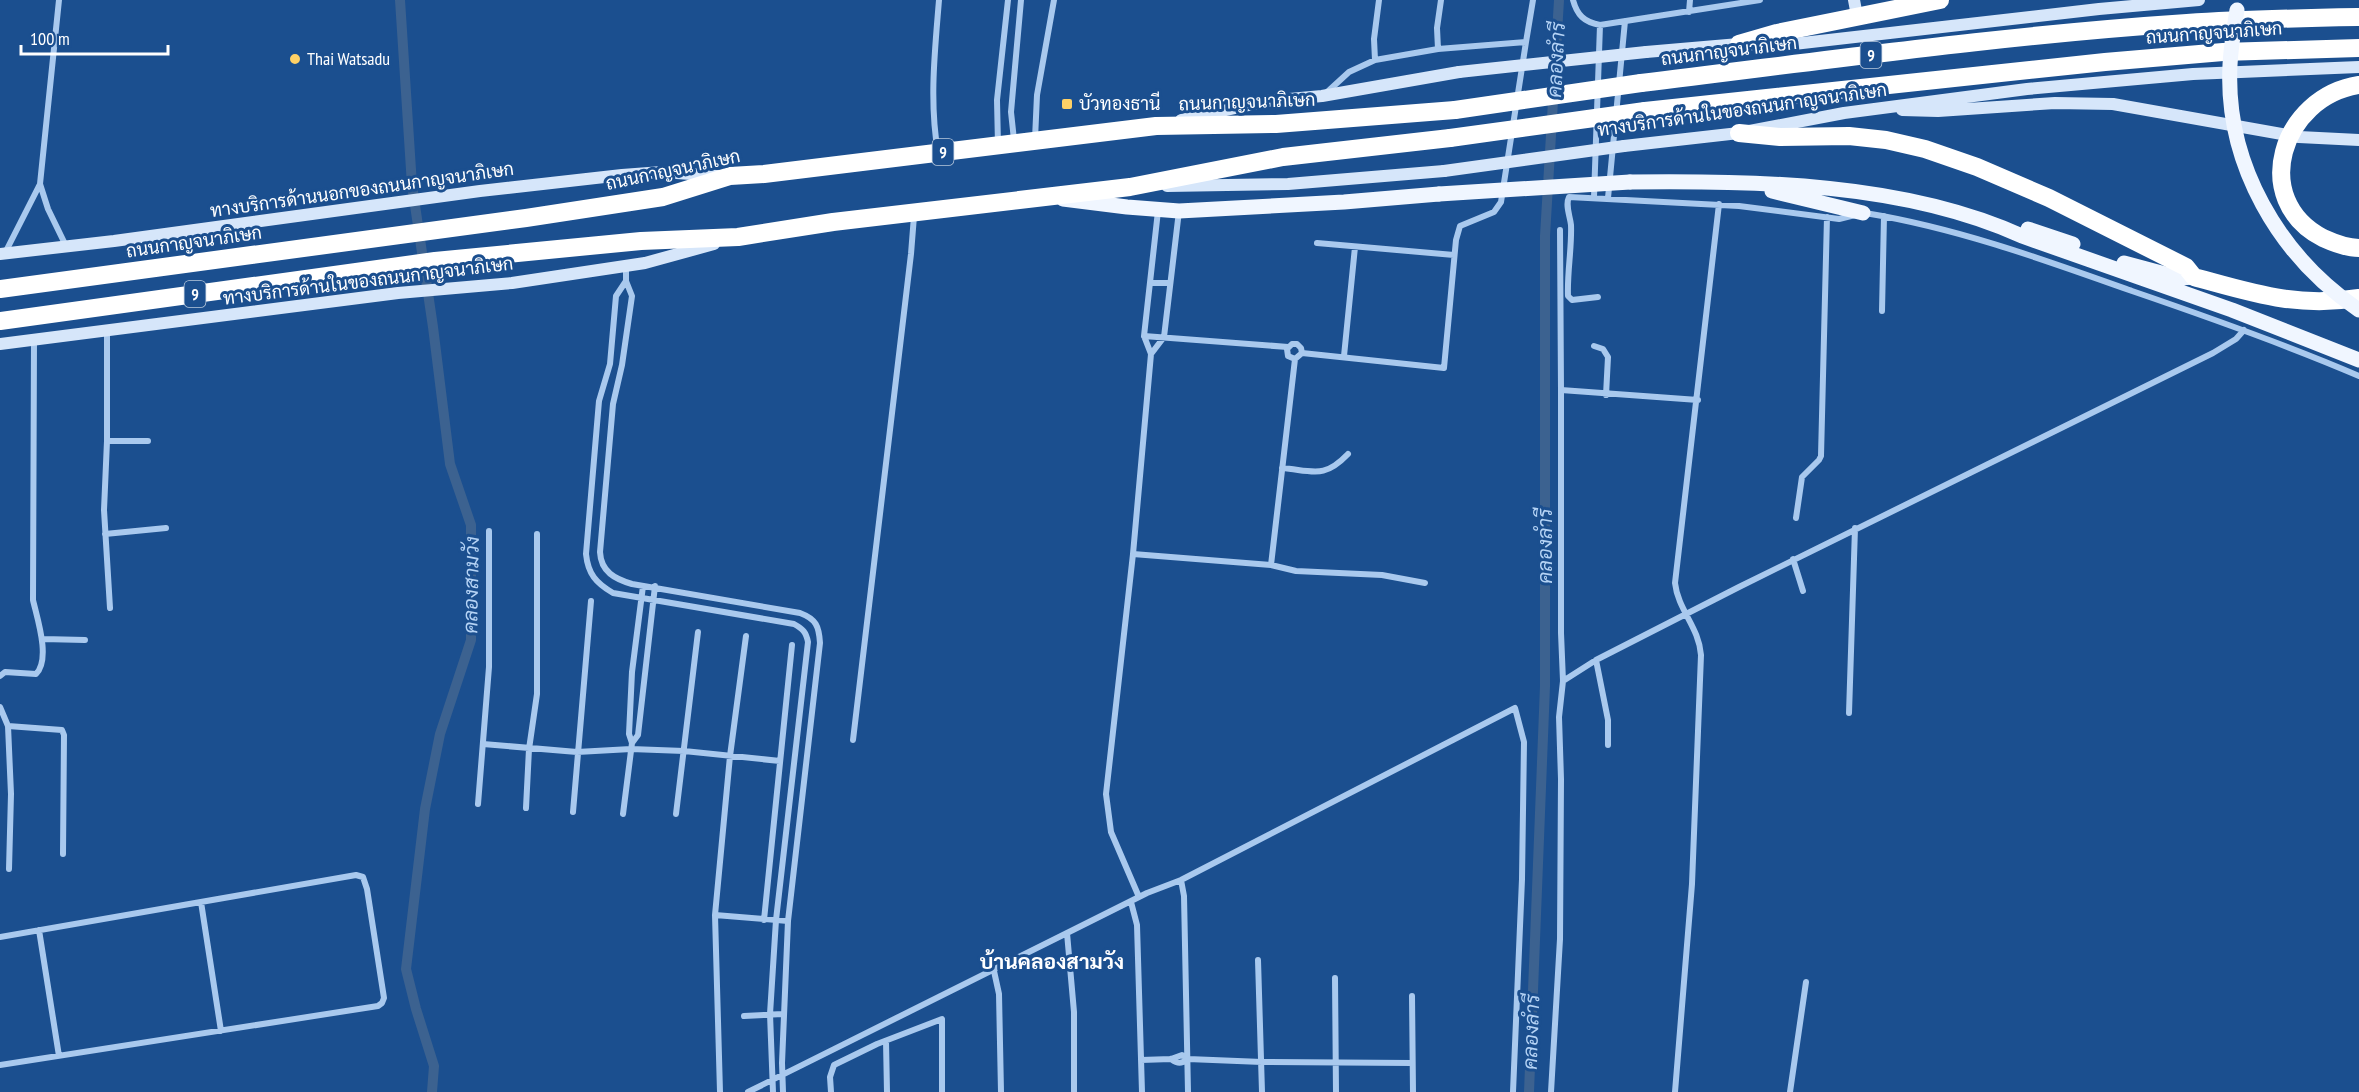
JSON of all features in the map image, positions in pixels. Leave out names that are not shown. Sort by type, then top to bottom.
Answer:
[{"type":"highway","points":[[1739,44],[1856,8],[1940,0]]},
{"type":"highway","name":"ถนนกาญจนาภิเษก","points":[[0,289],[390,237],[663,197],[730,176],[1156,126],[1276,124],[1455,110],[1641,83],[1964,44],[2187,23],[2359,17]]},
{"type":"highway","name":"ถนนกาญจนาภิเษก","points":[[0,321],[435,261],[641,241],[738,237],[833,222],[1131,187],[1283,157],[1450,138],[1645,111],[2105,62],[2223,52],[2359,48]]},
{"type":"highway","points":[[2359,85],[2323,98],[2299,118],[2290,132],[2283,153],[2281,172],[2285,192],[2301,221],[2315,234],[2333,243],[2359,248]]},
{"type":"highway","points":[[1739,133],[1780,137],[1849,136],[1886,140],[1925,149],[1977,167],[2049,198],[2186,267],[2194,277],[2270,298],[2292,301],[2337,302],[2359,298]]},
{"type":"main road","points":[[1156,126],[1267,101],[1322,96],[1458,72],[1739,44],[1785,45],[2099,9],[2199,0]]},
{"type":"main road","points":[[2240,3],[2230,65],[2230,88],[2238,142],[2254,189],[2280,235],[2299,260],[2338,295],[2359,310]]},
{"type":"main road","name":"ทางบริการด้านในของถนนกาญจนาภิเษก","points":[[1131,187],[1288,184],[1444,171],[1739,133],[1844,113],[2027,89],[2269,70],[2359,67]]},
{"type":"main road","points":[[1882,109],[1938,111],[2055,103],[2113,104],[2299,137],[2359,140]]},
{"type":"main road","name":"ทางบริการด้านนอกของถนนกาญจนาภิเษก","points":[[3,254],[430,198],[662,172],[730,176]]},
{"type":"main road","points":[[1051,197],[1179,211],[1630,182],[1730,181],[1842,190],[1923,204],[1994,224],[2049,235],[2124,263],[2180,278],[2194,277]]},
{"type":"main road","points":[[1730,181],[1863,213]]},
{"type":"main road","points":[[1994,224],[2232,310],[2359,360]]},
{"type":"main road","name":"ทางบริการด้านในของถนนกาญจนาภิเษก","points":[[0,344],[398,293],[512,282],[645,263],[738,237]]},
{"type":"street","points":[[3,254],[40,184],[59,0]]},
{"type":"street","points":[[938,153],[933,96],[939,0]]},
{"type":"street","points":[[1006,144],[997,100],[1008,0]]},
{"type":"street","points":[[1006,144],[1021,0]]},
{"type":"street","points":[[1035,141],[1037,95],[1054,0]]},
{"type":"street","points":[[1375,60],[1374,39],[1379,0]]},
{"type":"street","points":[[1438,49],[1437,28],[1441,0]]},
{"type":"street","points":[[1271,565],[1295,359],[1302,353],[1444,368],[1454,255],[1460,226],[1494,212],[1501,202],[1533,0]]},
{"type":"street","points":[[1574,0],[1580,16],[1586,22],[1600,25],[1760,0]]},
{"type":"street","points":[[1689,12],[1690,0]]},
{"type":"street","points":[[1608,198],[1625,21]]},
{"type":"street","points":[[1594,197],[1600,25]]},
{"type":"street","points":[[1322,96],[1348,72],[1375,60],[1438,49],[1526,42]]},
{"type":"street","points":[[40,184],[48,209],[66,246]]},
{"type":"street","points":[[1598,297],[1572,300],[1568,296],[1571,241],[1567,198],[1571,196],[1632,202],[1719,204],[1839,219],[1863,213],[1884,216],[2015,250],[2244,330],[2359,376]]},
{"type":"street","points":[[1675,1092],[1692,884],[1701,655],[1697,632],[1676,595],[1675,583],[1719,204]]},
{"type":"street","points":[[1139,897],[1111,832],[1106,794],[1133,554],[1151,354],[1144,336],[1158,210]]},
{"type":"street","points":[[1151,354],[1164,337],[1179,211]]},
{"type":"street","points":[[853,740],[911,254],[914,212]]},
{"type":"street","points":[[1882,311],[1884,216]]},
{"type":"street","points":[[1796,518],[1802,477],[1820,460],[1821,456],[1827,217]]},
{"type":"street","points":[[1551,1092],[1560,939],[1559,717],[1563,681],[1560,230]]},
{"type":"street","points":[[1317,243],[1454,255]]},
{"type":"street","points":[[1344,356],[1355,248]]},
{"type":"street","points":[[626,265],[626,281],[632,296],[612,420],[600,561],[604,568],[620,580],[800,613],[811,617],[819,627],[820,643],[788,921],[783,1014],[783,1092]]},
{"type":"street","points":[[626,281],[615,296],[610,364],[599,401],[587,567],[592,577],[613,593],[794,624],[806,633],[808,642],[776,920],[770,1014],[773,1092]]},
{"type":"street","points":[[1150,283],[1170,283]]},
{"type":"street","points":[[613,327],[627,328]]},
{"type":"street","points":[[1563,681],[1596,660],[1794,563],[1855,528],[2213,353],[2236,339],[2244,330]]},
{"type":"street","points":[[107,331],[105,534],[110,608]]},
{"type":"street","points":[[1144,336],[1288,347],[1297,344],[1302,353]]},
{"type":"street","points":[[0,676],[5,672],[38,673],[43,639],[33,600],[34,339]]},
{"type":"street","points":[[1594,346],[1603,349],[1608,357],[1606,395]]},
{"type":"street","points":[[1288,347],[1288,356],[1295,359]]},
{"type":"street","points":[[1561,390],[1698,400]]},
{"type":"street","points":[[597,420],[612,420]]},
{"type":"street","points":[[107,441],[148,441]]},
{"type":"street","points":[[1282,468],[1328,471],[1348,454]]},
{"type":"street","points":[[105,534],[166,528]]},
{"type":"street","points":[[1849,713],[1855,528]]},
{"type":"street","points":[[478,804],[489,667],[489,531]]},
{"type":"street","points":[[526,808],[529,749],[537,694],[537,534]]},
{"type":"street","points":[[1133,554],[1271,565],[1296,571],[1382,575],[1425,583]]},
{"type":"street","points":[[1794,563],[1803,591]]},
{"type":"street","points":[[632,746],[629,734],[631,693],[643,586]]},
{"type":"street","points":[[623,814],[632,746],[638,735],[655,586]]},
{"type":"street","points":[[573,812],[591,601]]},
{"type":"street","points":[[676,814],[698,632]]},
{"type":"street","points":[[720,1092],[715,915],[730,756],[746,636]]},
{"type":"street","points":[[43,639],[86,640]]},
{"type":"street","points":[[764,920],[792,645]]},
{"type":"street","points":[[1596,660],[1608,720],[1608,745]]},
{"type":"street","points":[[0,707],[8,726],[11,794],[9,869]]},
{"type":"street","points":[[748,1092],[1139,897],[1181,880],[1515,708],[1524,742],[1522,891],[1514,1092]]},
{"type":"street","points":[[8,726],[62,730],[64,735],[63,854]]},
{"type":"street","points":[[483,744],[577,752],[632,746],[780,761]]},
{"type":"street","points":[[794,760],[807,763]]},
{"type":"street","points":[[0,937],[356,875],[363,877],[384,998],[378,1006],[0,1065]]},
{"type":"street","points":[[1181,880],[1184,896],[1188,1092]]},
{"type":"street","points":[[201,902],[221,1030]]},
{"type":"street","points":[[1131,902],[1137,925],[1142,1092]]},
{"type":"street","points":[[715,915],[788,921]]},
{"type":"street","points":[[39,930],[59,1056]]},
{"type":"street","points":[[1067,933],[1074,1012],[1074,1092]]},
{"type":"street","points":[[1258,960],[1262,1092]]},
{"type":"street","points":[[994,971],[999,994],[1001,1092]]},
{"type":"street","points":[[1335,978],[1336,1092]]},
{"type":"street","points":[[1790,1092],[1806,982]]},
{"type":"street","points":[[1412,996],[1413,1092]]},
{"type":"street","points":[[744,1016],[783,1014]]},
{"type":"street","points":[[831,1092],[830,1077],[834,1065],[942,1019],[942,1092]]},
{"type":"street","points":[[886,1041],[887,1092]]},
{"type":"street","points":[[1142,1060],[1171,1059],[1177,1056],[1188,1059],[1262,1062],[1412,1063]]},
{"type":"waterway","name":"คลองสามวัง","points":[[400,0],[412,185],[450,464],[471,525],[471,640],[440,734],[425,809],[406,969],[434,1066],[432,1092]]},
{"type":"waterway","name":"คลองลำรี","points":[[1529,1092],[1545,686],[1545,236],[1559,0]]},
{"type":"place","name":"Thai Watsadu","points":[[295,59]]},
{"type":"place","name":"บัวทองธานี","points":[[1067,104]]},
{"type":"district","name":"บ้านคลองสามวัง","points":[[1052,962]]}]
